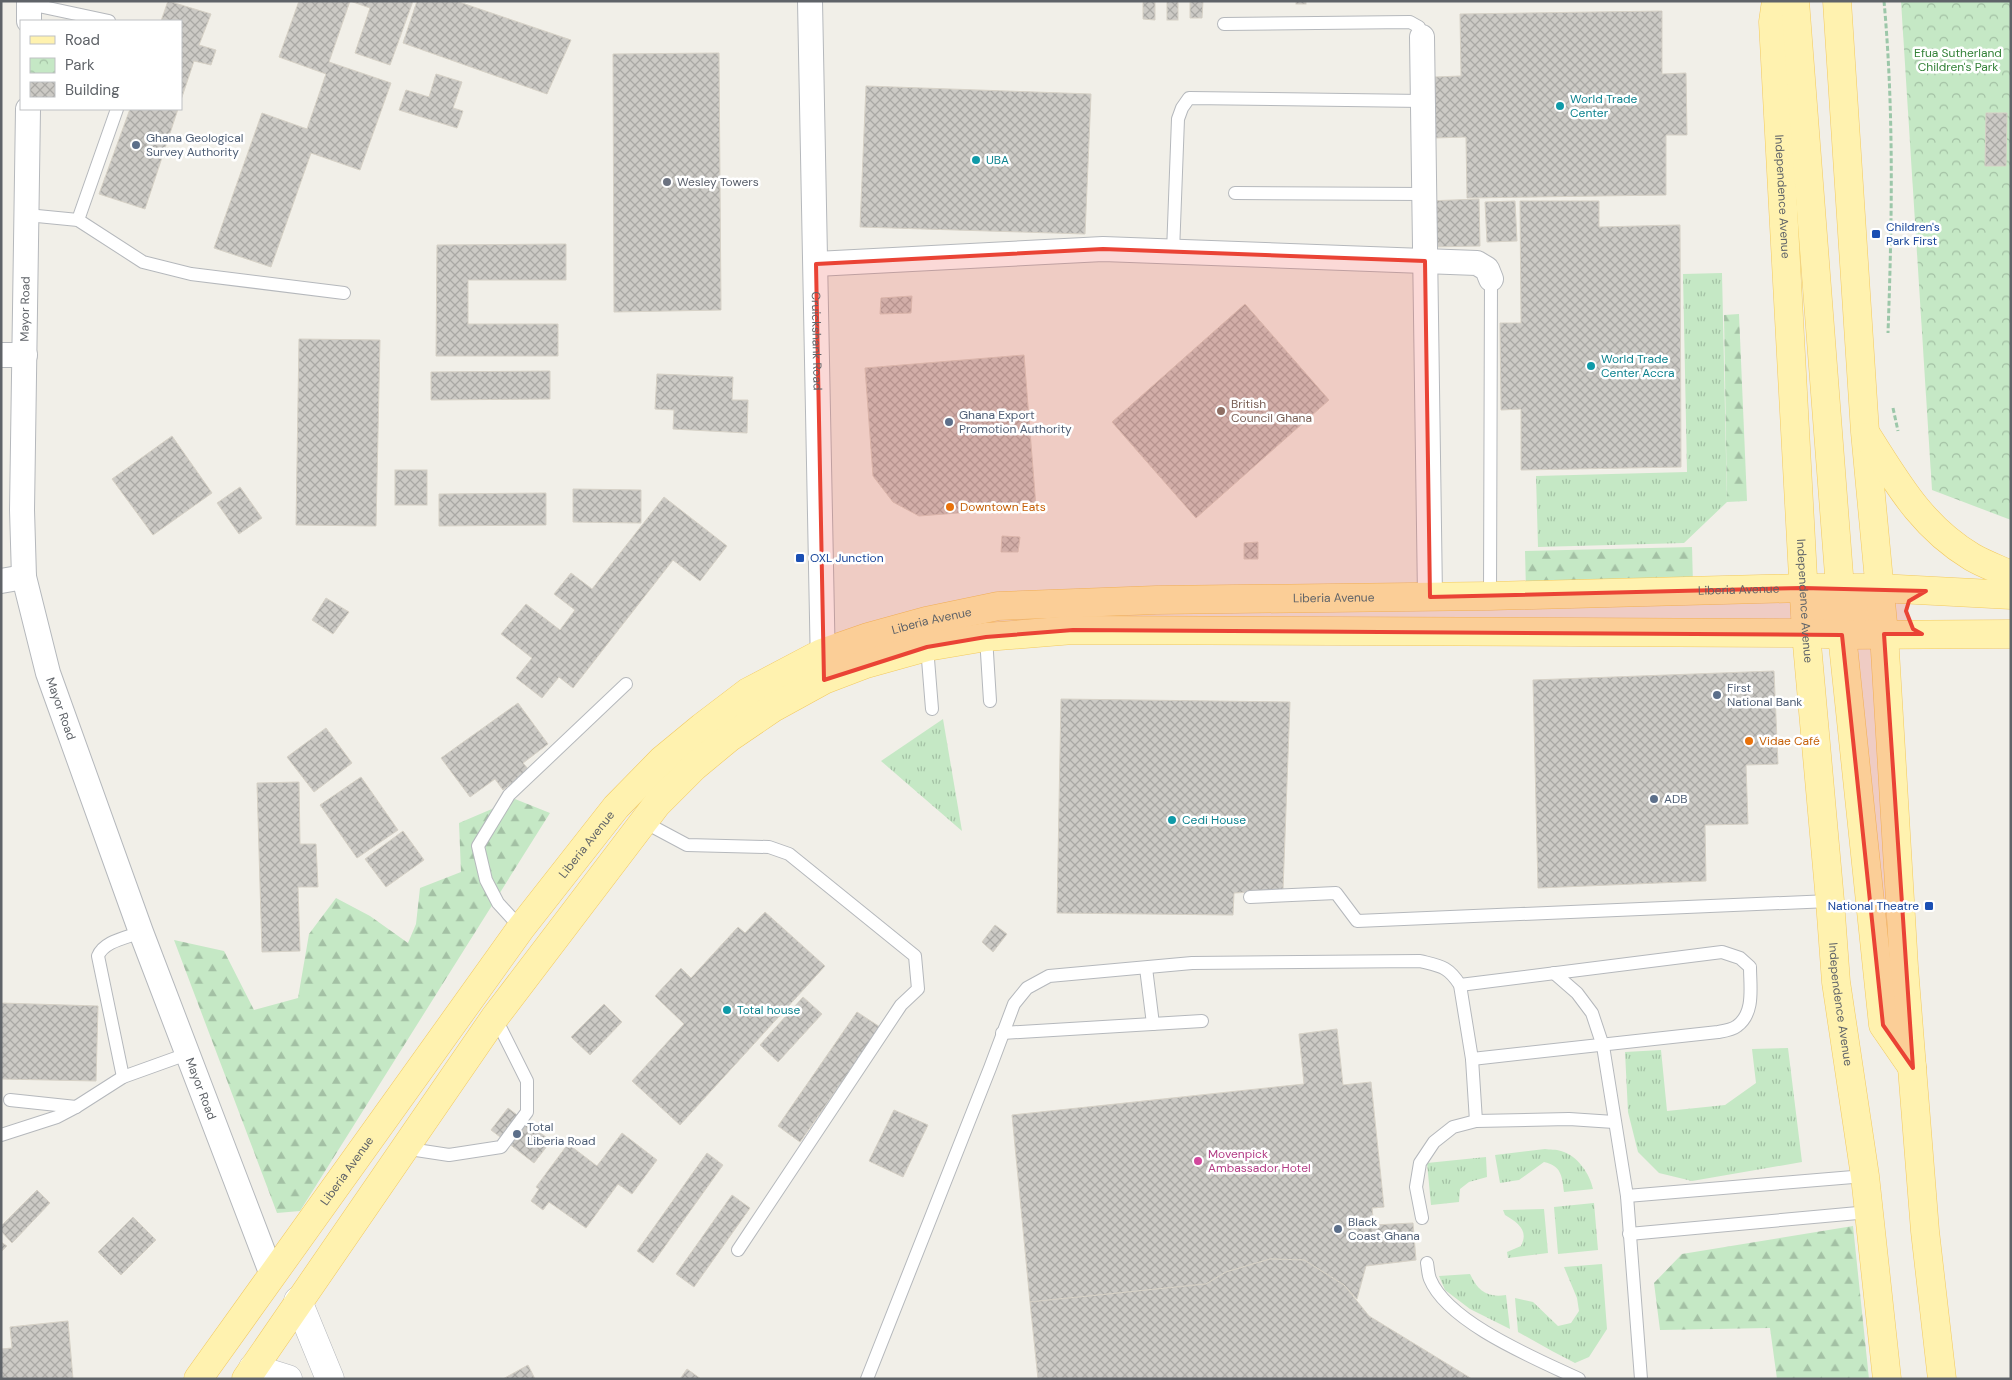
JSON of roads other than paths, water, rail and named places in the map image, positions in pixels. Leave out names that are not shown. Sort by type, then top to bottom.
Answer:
[{"type":"main road","name":"Independence Avenue","points":[[1776,1],[1773,22],[1806,633],[1836,982],[1865,1176],[1887,1379]]},
{"type":"main road","points":[[1795,1],[1840,588],[1864,618],[1884,634]]},
{"type":"main road","points":[[1837,1],[1865,432],[1884,634],[1904,967],[1925,1231],[1942,1379]]},
{"type":"main road","points":[[1865,432],[1910,503],[1944,537],[1973,558],[2011,574]]},
{"type":"main road","name":"Liberia Avenue","points":[[198,1379],[521,928],[616,808],[662,760],[748,692],[822,653],[868,637],[926,621],[998,606],[1156,600],[1490,596],[1803,588],[1948,590],[2011,595]]},
{"type":"main road","points":[[1803,588],[1832,618],[1842,635],[1884,1025],[1913,1068]]},
{"type":"main road","points":[[1764,634],[1782,624],[1787,614],[1786,603],[1780,595],[1771,589]]},
{"type":"main road","points":[[1922,634],[1913,629],[1907,621],[1906,611],[1909,601],[1916,594],[1926,591]]},
{"type":"main road","name":"Liberia Avenue","points":[[250,1373],[403,1148],[495,1017],[657,804],[694,767],[729,738],[773,708],[824,680],[866,664],[927,647],[986,637],[1074,630],[1806,633],[1842,635],[2011,634]]},
{"type":"street","name":"Cruickshank Road","points":[[810,1],[824,680]]},
{"type":"street","points":[[1422,37],[1430,597]]},
{"type":"street","name":"Mayor Road","points":[[28,110],[22,510],[24,577],[48,673],[141,932],[272,1275]]},
{"type":"street","points":[[816,264],[1103,250],[1477,263],[1487,269],[1491,280]]},
{"type":"street","points":[[1,355],[25,355]]},
{"type":"street","points":[[1,581],[24,577]]},
{"type":"street","points":[[298,1301],[330,1379]]},
{"type":"street","points":[[250,1373],[288,1379]]},
{"type":"lane","points":[[29,9],[102,20]]},
{"type":"lane","points":[[1224,24],[1410,22],[1419,27],[1422,37]]},
{"type":"lane","points":[[1173,252],[1178,119],[1182,108],[1189,98],[1423,101]]},
{"type":"lane","points":[[78,220],[116,110]]},
{"type":"lane","points":[[1235,192],[1424,194]]},
{"type":"lane","points":[[27,215],[78,220],[143,262],[191,274],[344,292]]},
{"type":"lane","points":[[1490,596],[1491,280]]},
{"type":"lane","points":[[986,637],[990,701]]},
{"type":"lane","points":[[927,647],[932,709]]},
{"type":"lane","points":[[521,928],[498,903],[486,880],[478,846],[509,795],[626,684]]},
{"type":"lane","points":[[644,822],[687,845],[769,847],[789,854],[914,956],[918,989],[902,1005],[738,1250]]},
{"type":"lane","points":[[1250,896],[1336,893],[1357,921],[1830,901]]},
{"type":"lane","points":[[123,1076],[98,956],[101,949],[107,944],[141,932]]},
{"type":"lane","points":[[1460,985],[1722,952],[1740,958],[1750,967],[1751,995],[1746,1017],[1736,1028],[1718,1032],[1603,1046],[1472,1059]]},
{"type":"lane","points":[[867,1379],[1014,1004],[1027,988],[1049,976],[1192,963],[1420,961],[1444,967],[1454,975],[1460,985],[1472,1059],[1476,1121]]},
{"type":"lane","points":[[1146,968],[1153,1024]]},
{"type":"lane","points":[[1554,973],[1577,993],[1592,1013],[1603,1046],[1627,1196],[1641,1379]]},
{"type":"lane","points":[[403,1148],[449,1155],[501,1147],[527,1112],[527,1081],[495,1017]]},
{"type":"lane","points":[[1002,1034],[1202,1021]]},
{"type":"lane","points":[[1,1135],[57,1117],[76,1107],[123,1076],[187,1054]]},
{"type":"lane","points":[[10,1100],[76,1107]]},
{"type":"lane","points":[[1422,1218],[1416,1187],[1420,1163],[1434,1142],[1453,1127],[1476,1121],[1569,1119],[1614,1122]]},
{"type":"lane","points":[[1627,1196],[1865,1176]]},
{"type":"lane","points":[[1629,1234],[1869,1212]]},
{"type":"lane","points":[[1427,1263],[1429,1278],[1439,1293],[1460,1314],[1514,1349],[1579,1379]]},
{"type":"place","name":"World Trade Center","points":[[1560,106]]},
{"type":"place","name":"Ghana Geological Survey Authority","points":[[136,145]]},
{"type":"place","name":"UBA","points":[[976,160]]},
{"type":"place","name":"Wesley Towers","points":[[667,182]]},
{"type":"place","name":"Children's Park First","points":[[1876,234]]},
{"type":"place","name":"World Trade Center Accra","points":[[1591,366]]},
{"type":"place","name":"British Council Ghana","points":[[1221,411]]},
{"type":"place","name":"Ghana Export Promotion Authority","points":[[949,422]]},
{"type":"place","name":"Downtown Eats","points":[[950,507]]},
{"type":"place","name":"OXL Junction","points":[[800,558]]},
{"type":"place","name":"First National Bank","points":[[1717,695]]},
{"type":"place","name":"Vidae Café","points":[[1749,741]]},
{"type":"place","name":"ADB","points":[[1654,799]]},
{"type":"place","name":"Cedi House","points":[[1172,820]]},
{"type":"place","name":"National Theatre","points":[[1929,906]]},
{"type":"place","name":"Total house","points":[[727,1010]]},
{"type":"place","name":"Total Liberia Road","points":[[517,1134]]},
{"type":"place","name":"Movenpick Ambassador Hotel","points":[[1198,1161]]},
{"type":"place","name":"Black Coast Ghana","points":[[1338,1229]]},
{"type":"park label","name":"Efua Sutherland Children's Park","points":[[1958,60]]}]
